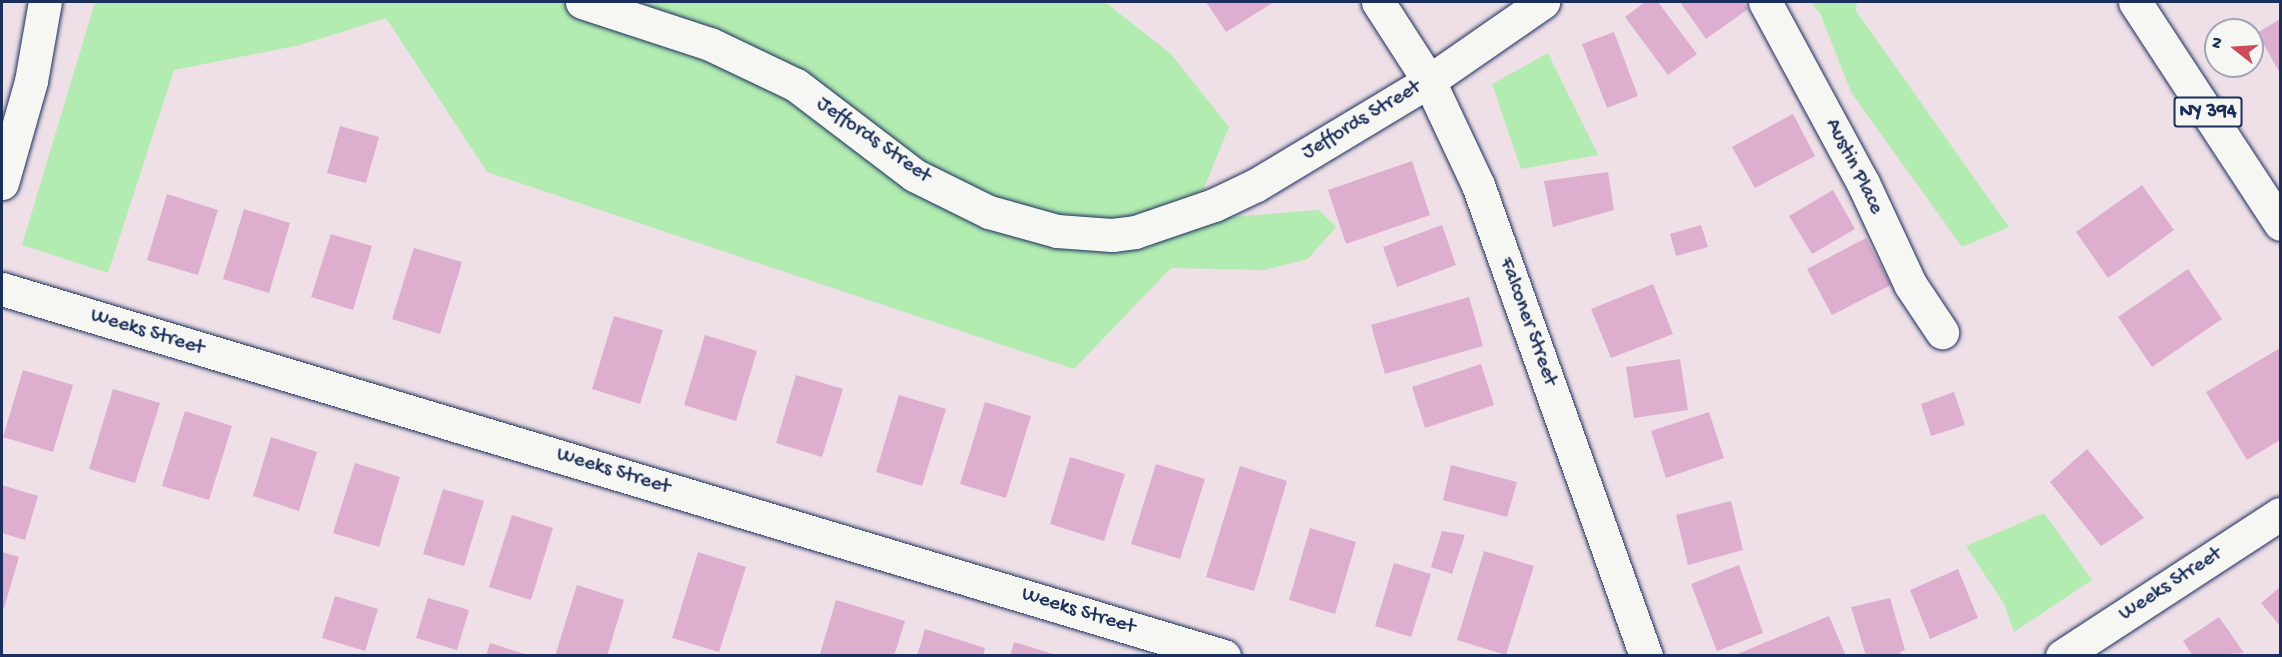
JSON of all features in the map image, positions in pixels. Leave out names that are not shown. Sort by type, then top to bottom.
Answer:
[{"type":"street","points":[[2,183],[32,81],[45,2]]},
{"type":"street","name":"Jeffords Street","points":[[582,2],[710,44],[796,85],[914,175],[989,212],[1057,231],[1081,235],[1135,232],[1214,205],[1256,186],[1429,81],[1543,2]]},
{"type":"street","name":"Falconer Street","points":[[1378,2],[1429,81],[1478,185],[1646,656]]},
{"type":"street","name":"Austin Place","points":[[1765,2],[1863,183],[1910,284],[1942,332]]},
{"type":"street","name":"NY 394","points":[[2134,2],[2280,224]]},
{"type":"street","name":"Weeks Street","points":[[2,289],[1224,656]]},
{"type":"street","name":"Weeks Street","points":[[2062,656],[2280,514]]},
{"type":"green space","points":[[95,2],[1105,2],[1171,54],[1229,127],[1191,220],[1319,210],[1336,227],[1308,259],[1264,270],[1171,268],[1074,369],[487,172],[386,18],[300,45],[174,70],[108,273],[22,245]]},
{"type":"green space","points":[[1810,2],[1857,2],[1856,11],[2009,227],[1962,247],[1851,92],[1820,13]]},
{"type":"green space","points":[[1548,53],[1598,155],[1521,169],[1492,84]]},
{"type":"green space","points":[[2044,513],[2092,580],[2014,632],[2004,604],[1966,546]]},
{"type":"building","points":[[1206,2],[1274,2],[1226,32]]},
{"type":"building","points":[[1645,2],[1658,2],[1697,54],[1668,75],[1625,17]]},
{"type":"building","points":[[1680,2],[1743,2],[1748,9],[1706,39]]},
{"type":"building","points":[[2280,19],[2280,73],[2264,45],[2264,29]]},
{"type":"building","points":[[1614,32],[1638,96],[1607,108],[1582,44]]},
{"type":"building","points":[[1793,114],[1815,156],[1755,188],[1732,147]]},
{"type":"building","points":[[340,126],[379,137],[366,183],[327,173]]},
{"type":"building","points":[[1412,161],[1430,215],[1346,244],[1328,190]]},
{"type":"building","points":[[1608,172],[1614,210],[1553,227],[1544,181]]},
{"type":"building","points":[[2142,185],[2174,230],[2108,278],[2076,232]]},
{"type":"building","points":[[1833,190],[1855,229],[1812,254],[1789,216]]},
{"type":"building","points":[[167,194],[218,210],[198,275],[147,260]]},
{"type":"building","points":[[244,209],[290,223],[269,293],[223,279]]},
{"type":"building","points":[[1442,225],[1456,265],[1397,287],[1383,247]]},
{"type":"building","points":[[1701,225],[1708,247],[1676,256],[1670,234]]},
{"type":"building","points":[[331,234],[372,246],[353,310],[311,297]]},
{"type":"building","points":[[1866,238],[1891,285],[1832,315],[1807,269]]},
{"type":"building","points":[[414,248],[462,262],[440,334],[392,319]]},
{"type":"building","points":[[2188,269],[2222,319],[2152,367],[2118,317]]},
{"type":"building","points":[[1653,284],[1673,334],[1611,358],[1591,309]]},
{"type":"building","points":[[1469,297],[1483,346],[1385,374],[1371,325]]},
{"type":"building","points":[[614,316],[663,330],[640,404],[592,389]]},
{"type":"building","points":[[705,335],[757,351],[736,421],[684,405]]},
{"type":"building","points":[[2280,348],[2280,440],[2247,460],[2206,392]]},
{"type":"building","points":[[1680,359],[1688,410],[1634,418],[1626,367]]},
{"type":"building","points":[[1481,364],[1494,405],[1425,428],[1412,387]]},
{"type":"building","points":[[23,370],[73,385],[53,452],[3,437]]},
{"type":"building","points":[[796,375],[843,389],[822,457],[776,443]]},
{"type":"building","points":[[113,389],[160,403],[135,483],[89,469]]},
{"type":"building","points":[[1954,392],[1965,425],[1931,436],[1921,404]]},
{"type":"building","points":[[899,395],[946,409],[922,486],[876,472]]},
{"type":"building","points":[[985,402],[1031,416],[1006,498],[960,484]]},
{"type":"building","points":[[185,411],[232,426],[209,500],[162,486]]},
{"type":"building","points":[[1709,412],[1724,458],[1666,478],[1651,431]]},
{"type":"building","points":[[271,437],[317,452],[299,511],[253,496]]},
{"type":"building","points":[[2087,449],[2144,518],[2101,546],[2050,482]]},
{"type":"building","points":[[1070,457],[1125,474],[1104,541],[1050,524]]},
{"type":"building","points":[[355,463],[400,477],[379,547],[333,533]]},
{"type":"building","points":[[1156,464],[1205,479],[1180,559],[1131,544]]},
{"type":"building","points":[[1451,465],[1517,482],[1507,517],[1443,500]]},
{"type":"building","points":[[1240,466],[1287,481],[1254,591],[1206,577]]},
{"type":"building","points":[[2,485],[38,496],[25,540],[2,533]]},
{"type":"building","points":[[443,489],[484,501],[464,566],[423,554]]},
{"type":"building","points":[[1731,501],[1743,550],[1688,565],[1676,515]]},
{"type":"building","points":[[512,515],[553,528],[531,600],[489,587]]},
{"type":"building","points":[[1310,528],[1356,542],[1335,614],[1289,600]]},
{"type":"building","points":[[1442,531],[1465,535],[1452,574],[1431,567]]},
{"type":"building","points":[[1484,551],[1534,566],[1506,655],[1457,640]]},
{"type":"building","points":[[2,552],[19,557],[4,608],[2,607]]},
{"type":"building","points":[[698,552],[746,567],[719,652],[672,638]]},
{"type":"building","points":[[1394,563],[1431,574],[1411,637],[1375,626]]},
{"type":"building","points":[[1739,565],[1763,633],[1717,651],[1691,584]]},
{"type":"building","points":[[1958,569],[1978,618],[1930,639],[1910,590]]},
{"type":"building","points":[[577,585],[624,600],[607,656],[555,656]]},
{"type":"building","points":[[2280,587],[2280,626],[2261,603]]},
{"type":"building","points":[[335,596],[378,609],[365,651],[322,638]]},
{"type":"building","points":[[428,598],[469,610],[457,650],[416,638]]},
{"type":"building","points":[[1890,598],[1905,650],[1900,652],[1901,656],[1866,656],[1851,607]]},
{"type":"building","points":[[836,600],[905,621],[894,656],[820,654]]},
{"type":"building","points":[[1829,616],[1846,656],[1735,656],[1735,655]]},
{"type":"building","points":[[2219,617],[2244,653],[2193,656],[2183,641]]},
{"type":"building","points":[[925,629],[985,648],[983,656],[917,656]]},
{"type":"building","points":[[1014,642],[1056,655],[1056,656],[1010,656]]},
{"type":"building","points":[[490,643],[528,655],[528,656],[486,656]]}]
